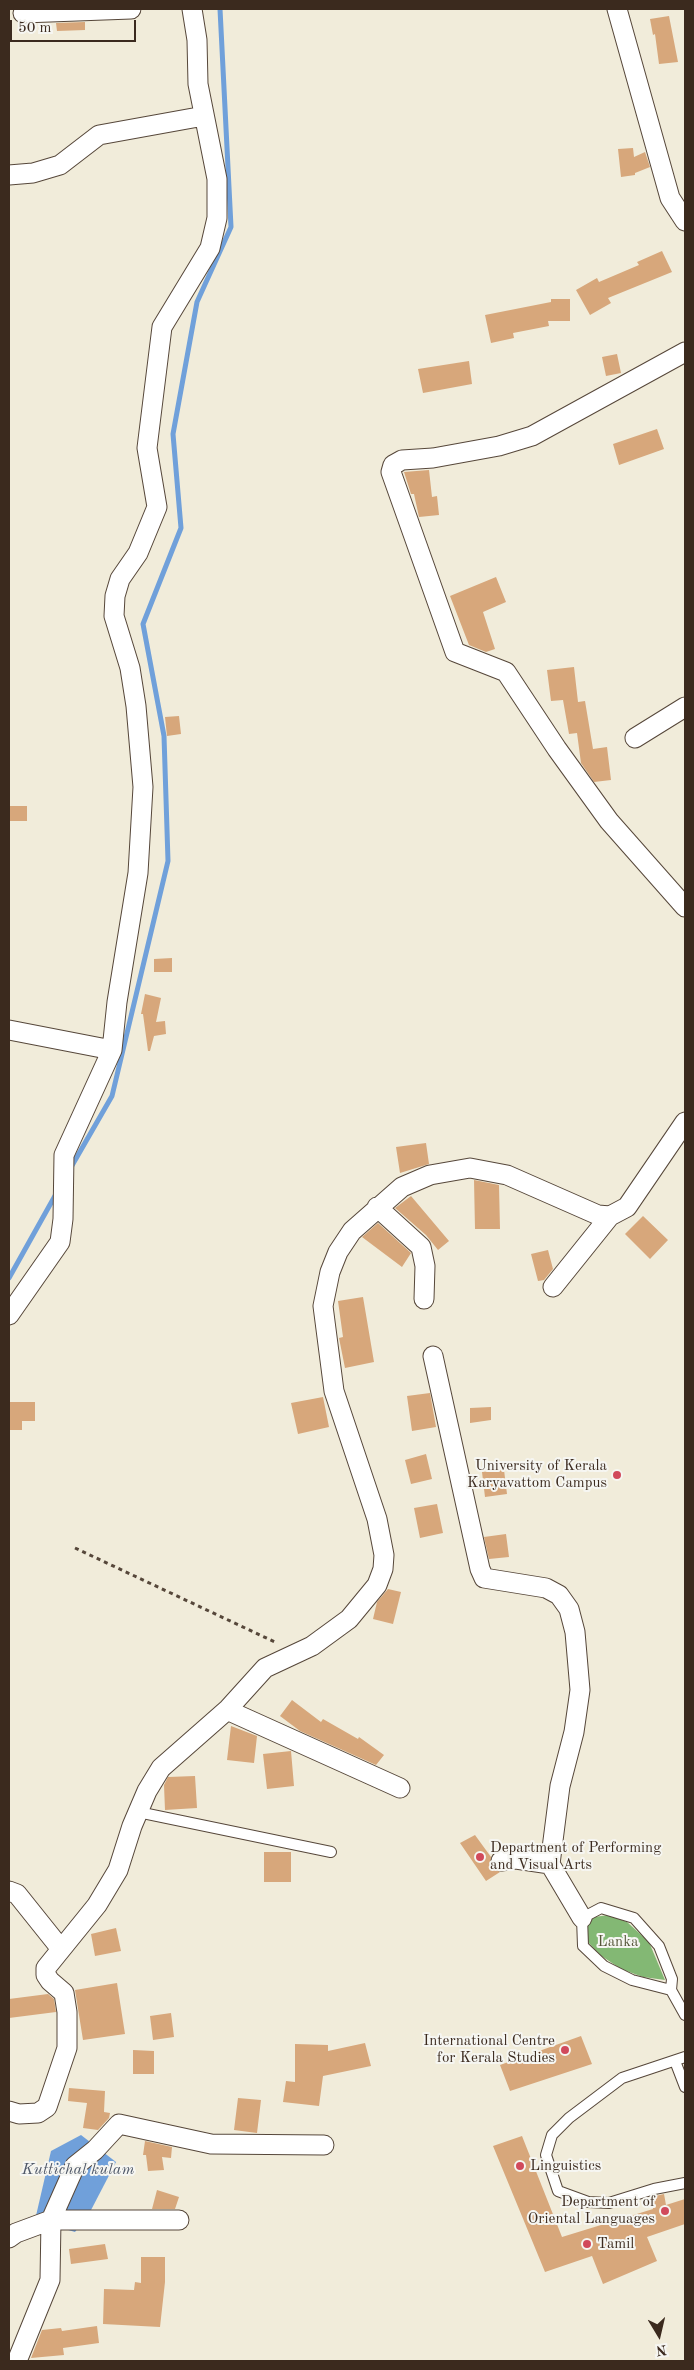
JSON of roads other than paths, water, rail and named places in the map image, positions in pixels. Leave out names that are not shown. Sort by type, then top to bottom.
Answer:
[{"type":"street","points":[[23,13],[131,9]]},
{"type":"street","points":[[9,1315],[60,1242],[64,1155],[112,1050],[117,1002],[138,873],[143,787],[136,706],[130,668],[114,616],[115,596],[120,579],[138,553],[157,507],[147,448],[162,327],[210,248],[217,218],[217,179],[198,84],[196,40],[192,9]]},
{"type":"street","points":[[617,9],[670,198],[685,221]]},
{"type":"street","points":[[9,175],[33,173],[60,165],[99,134],[204,116]]},
{"type":"street","points":[[685,352],[532,436],[499,446],[434,458],[402,460],[393,465],[391,472],[455,652],[506,672],[557,749],[609,821],[685,907]]},
{"type":"street","points":[[635,738],[685,707]]},
{"type":"street","points":[[9,1030],[112,1050]]},
{"type":"street","points":[[553,1287],[610,1216],[627,1207],[685,1122]]},
{"type":"street","points":[[9,2110],[19,2114],[38,2113],[47,2107],[67,2048],[67,2002],[64,1993],[46,1975],[46,1968],[97,1906],[118,1870],[138,1812],[160,1768],[226,1710],[265,1668],[312,1646],[349,1619],[377,1585],[383,1569],[384,1555],[377,1519],[334,1391],[323,1306],[325,1289],[338,1252],[352,1230],[402,1187],[430,1175],[470,1168],[507,1175],[598,1215],[610,1216]]},
{"type":"street","points":[[377,1207],[421,1247],[425,1266],[424,1299]]},
{"type":"street","points":[[433,1356],[480,1569],[484,1578],[546,1588],[559,1595],[570,1609],[576,1632],[580,1690],[574,1732],[560,1786],[550,1864],[582,1918]]},
{"type":"street","points":[[226,1710],[400,1788]]},
{"type":"street","points":[[501,1861],[516,1859],[550,1864]]},
{"type":"street","points":[[9,1891],[17,1894],[61,1949]]},
{"type":"street","points":[[17,2361],[50,2280],[51,2220],[75,2166],[95,2150],[119,2124],[211,2144],[324,2145]]},
{"type":"street","points":[[9,2238],[16,2233],[51,2220],[179,2220]]},
{"type":"lane","points":[[138,1812],[331,1852]]},
{"type":"lane","points":[[671,1990],[632,1980],[604,1966],[583,1946],[582,1918],[601,1908],[634,1918],[659,1946],[672,1979],[671,1990],[685,2015]]},
{"type":"lane","points":[[685,2087],[680,2059],[622,2078],[552,2135],[546,2155],[558,2191],[588,2202],[609,2203],[654,2189],[685,2183]]},
{"type":"water","name":"Kuttichal kulam","points":[[81,2135],[116,2162],[90,2212],[75,2232],[35,2220],[51,2151]]},
{"type":"waterway","points":[[70,1169],[112,1096],[168,861],[164,736],[143,624],[181,528],[173,434],[197,302],[231,227],[220,9]]},
{"type":"waterway","points":[[9,1278],[56,1194]]},
{"type":"place","name":"University of Kerala Karyavattom Campus","points":[[617,1475]]},
{"type":"place","name":"Department of Performing and Visual Arts","points":[[480,1857]]},
{"type":"place","name":"International Centre for Kerala Studies","points":[[565,2050]]},
{"type":"place","name":"Linguistics","points":[[520,2166]]},
{"type":"place","name":"Department of Oriental Languages","points":[[665,2211]]},
{"type":"place","name":"Tamil","points":[[587,2244]]},
{"type":"park label","name":"Lanka","points":[[618,1942]]}]
